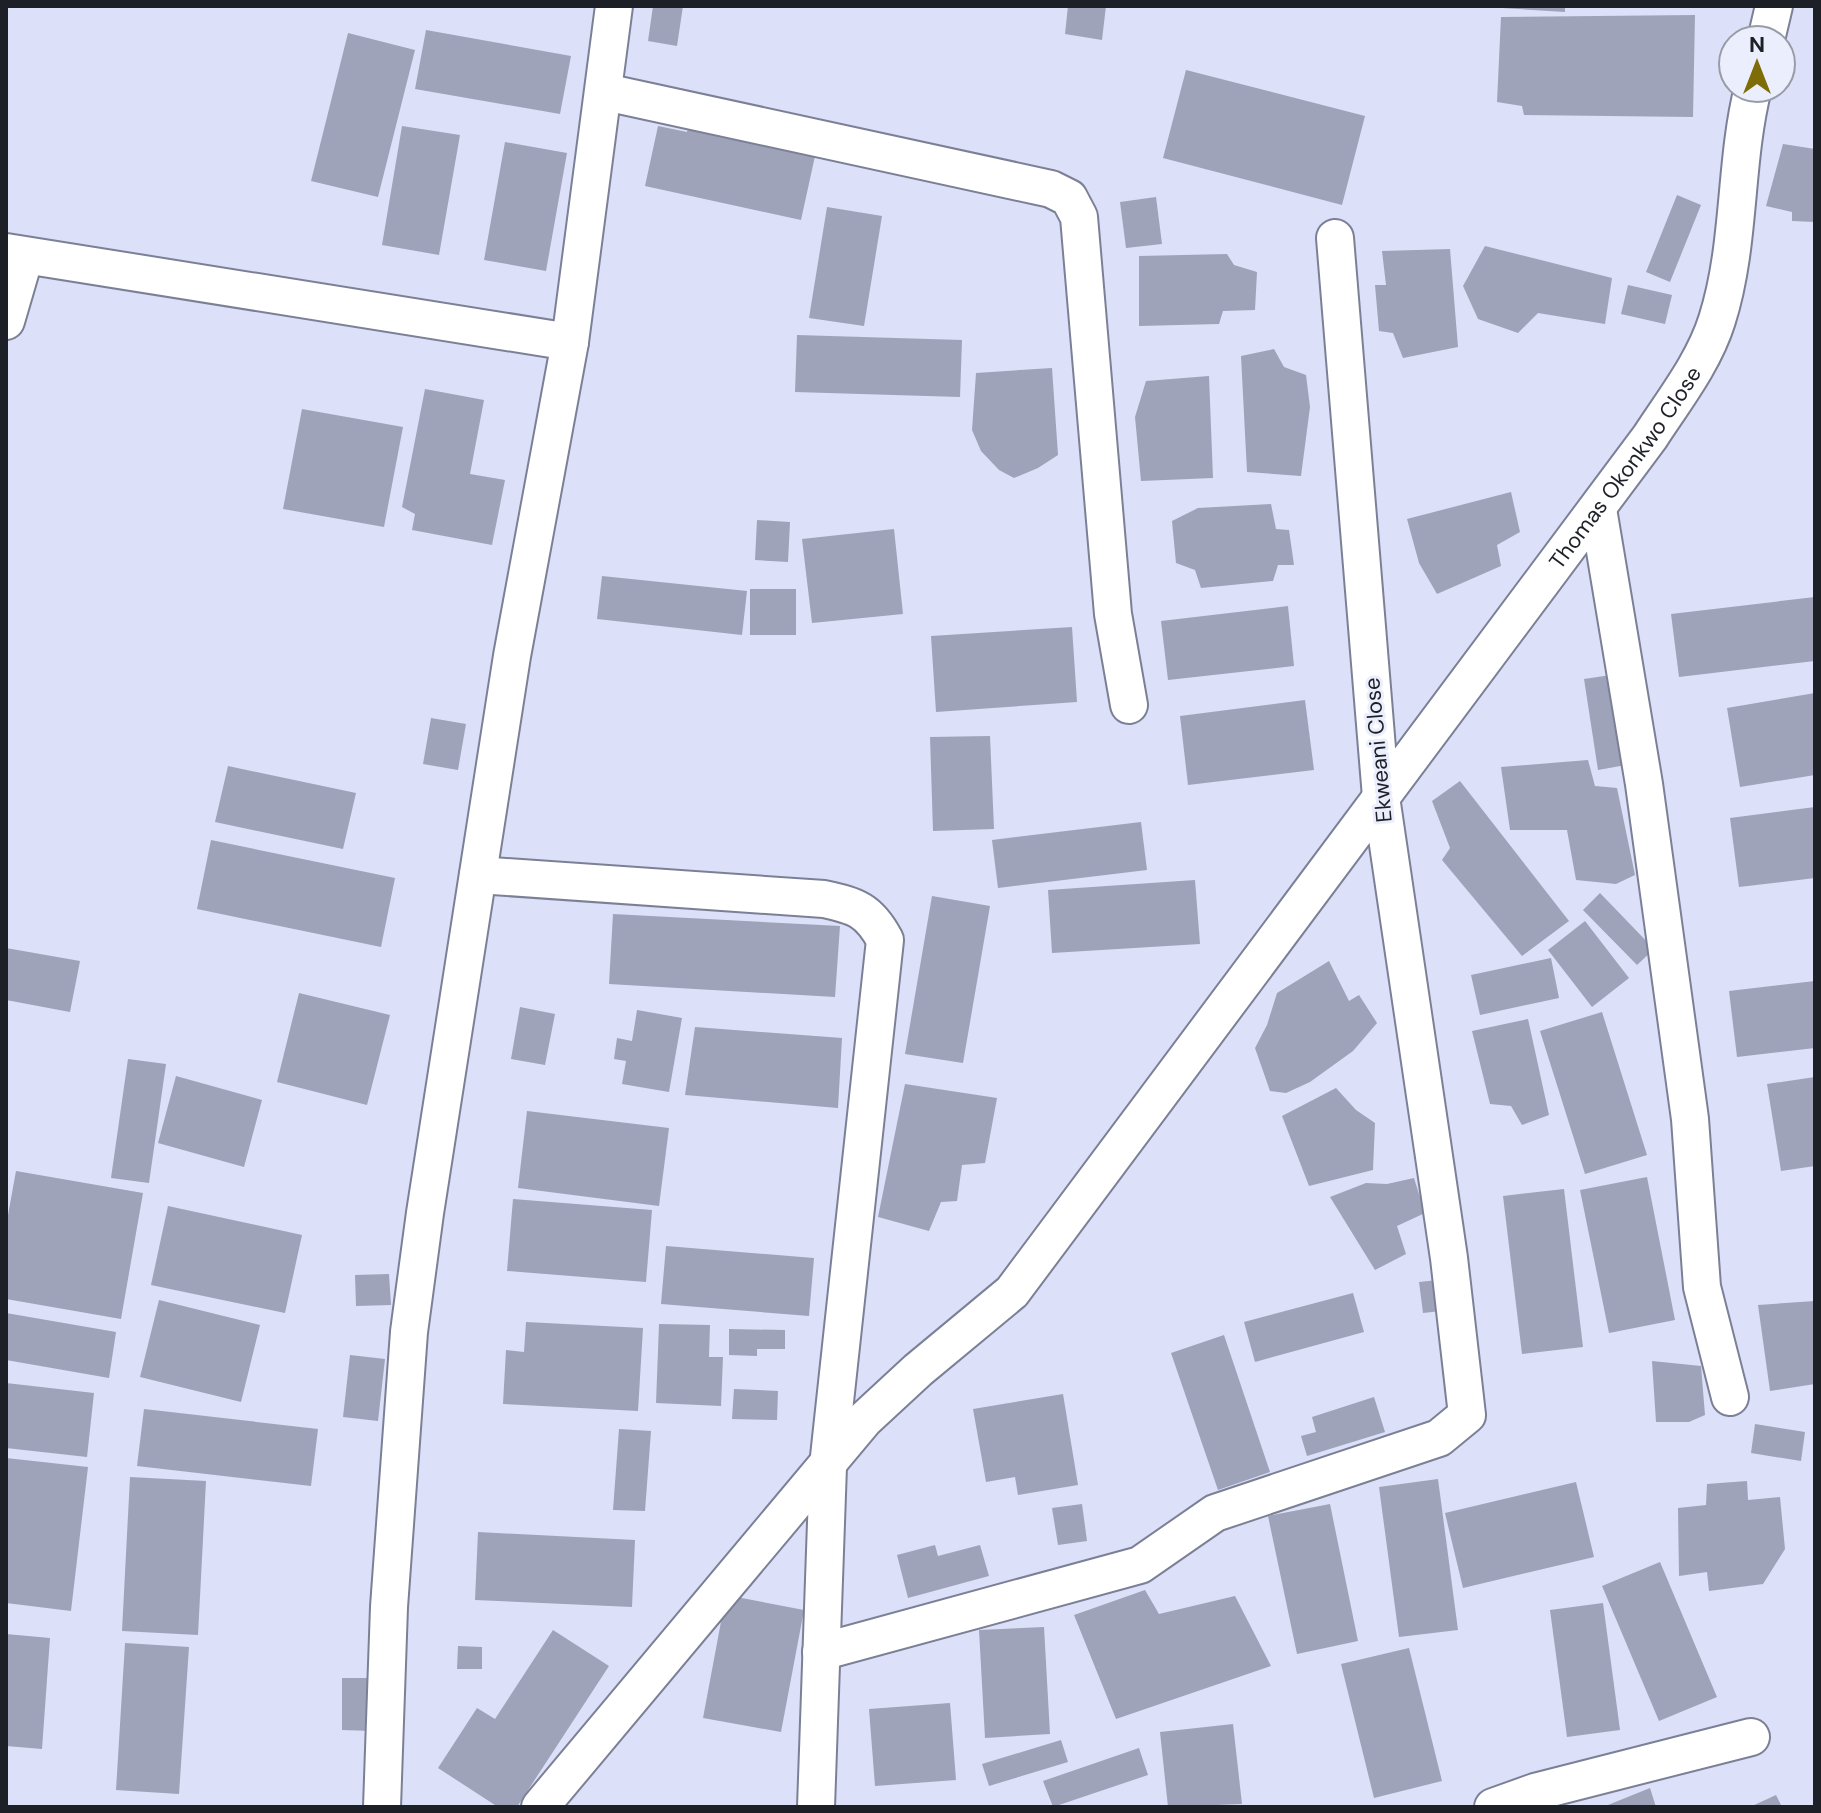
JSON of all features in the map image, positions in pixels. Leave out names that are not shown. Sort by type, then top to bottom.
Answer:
[{"type":"street","points":[[382,1807],[389,1607],[409,1332],[512,656],[570,342],[614,6]]},
{"type":"street","points":[[605,92],[1051,189],[1069,198],[1079,217],[1113,614],[1129,705]]},
{"type":"street","name":"Thomas Okonkwo Close","points":[[540,1807],[865,1419],[918,1370],[1012,1292],[1650,437],[1691,373],[1717,322],[1751,104]]},
{"type":"street","name":"Ekweani Close","points":[[821,1652],[1140,1565],[1215,1513],[1439,1438],[1467,1415],[1449,1258],[1381,797],[1335,238]]},
{"type":"street","points":[[6,321],[16,254],[570,342]]},
{"type":"street","points":[[1598,509],[1644,784],[1690,1119],[1702,1287],[1730,1397]]},
{"type":"street","points":[[478,875],[824,899],[853,905],[875,920],[885,940],[828,1466],[816,1807]]},
{"type":"street","points":[[1493,1807],[1536,1800],[1751,1737]]},
{"type":"building","points":[[653,6],[683,6],[677,46],[648,41]]},
{"type":"building","points":[[1068,6],[1106,6],[1102,40],[1065,34]]},
{"type":"building","points":[[1565,6],[1565,12],[1502,8]]},
{"type":"building","points":[[1695,15],[1693,117],[1524,115],[1522,106],[1497,102],[1501,17]]},
{"type":"building","points":[[426,30],[571,56],[560,114],[415,89]]},
{"type":"building","points":[[348,33],[415,50],[378,197],[311,181]]},
{"type":"building","points":[[1186,70],[1365,116],[1342,205],[1163,158]]},
{"type":"building","points":[[690,119],[817,147],[801,220],[645,186],[658,126],[687,132]]},
{"type":"building","points":[[402,126],[460,135],[439,255],[382,245]]},
{"type":"building","points":[[505,142],[567,153],[546,271],[484,260]]},
{"type":"building","points":[[1783,144],[1815,149],[1815,222],[1792,221],[1792,212],[1766,206]]},
{"type":"building","points":[[1677,195],[1701,205],[1670,282],[1646,272]]},
{"type":"building","points":[[1156,197],[1162,244],[1126,248],[1120,202]]},
{"type":"building","points":[[827,207],[882,216],[864,326],[809,318]]},
{"type":"building","points":[[1485,246],[1612,278],[1605,324],[1538,313],[1518,333],[1478,319],[1463,286]]},
{"type":"building","points":[[1450,249],[1458,347],[1403,358],[1393,333],[1379,331],[1375,285],[1386,285],[1382,251]]},
{"type":"building","points":[[1227,254],[1234,265],[1257,272],[1255,310],[1223,311],[1219,324],[1139,326],[1139,256]]},
{"type":"building","points":[[1628,285],[1672,295],[1665,324],[1621,314]]},
{"type":"building","points":[[797,335],[962,340],[960,397],[795,392]]},
{"type":"building","points":[[1274,349],[1284,367],[1306,375],[1310,407],[1301,476],[1247,472],[1241,356]]},
{"type":"building","points":[[1052,368],[1058,455],[1014,478],[999,470],[981,451],[972,430],[976,373]]},
{"type":"building","points":[[1209,376],[1213,478],[1141,481],[1135,417],[1146,381]]},
{"type":"building","points":[[425,389],[484,400],[470,474],[505,480],[492,545],[412,530],[415,514],[402,507]]},
{"type":"building","points":[[302,409],[403,427],[384,527],[283,509]]},
{"type":"building","points":[[1511,492],[1520,532],[1497,545],[1501,566],[1437,594],[1419,563],[1407,519]]},
{"type":"building","points":[[1271,504],[1276,529],[1289,530],[1294,565],[1278,565],[1273,581],[1201,588],[1195,570],[1176,563],[1172,521],[1198,508]]},
{"type":"building","points":[[757,520],[790,522],[788,562],[755,560]]},
{"type":"building","points":[[894,529],[903,614],[812,623],[802,539]]},
{"type":"building","points":[[602,576],[747,591],[742,635],[597,619]]},
{"type":"building","points":[[750,589],[796,589],[796,635],[750,635]]},
{"type":"building","points":[[1815,597],[1815,661],[1679,677],[1671,614]]},
{"type":"building","points":[[1288,606],[1294,666],[1168,680],[1161,621]]},
{"type":"building","points":[[1072,627],[1077,702],[936,712],[931,636]]},
{"type":"building","points":[[1611,675],[1626,765],[1598,770],[1584,679]]},
{"type":"building","points":[[1815,693],[1815,775],[1740,787],[1727,708]]},
{"type":"building","points":[[1305,700],[1314,770],[1188,785],[1180,716]]},
{"type":"building","points":[[431,718],[466,724],[458,770],[423,764]]},
{"type":"building","points":[[990,736],[994,829],[933,831],[930,737]]},
{"type":"building","points":[[1588,760],[1595,786],[1617,788],[1635,875],[1616,884],[1576,880],[1567,830],[1510,830],[1501,767]]},
{"type":"building","points":[[228,766],[356,793],[343,849],[215,822]]},
{"type":"building","points":[[1460,781],[1569,921],[1522,956],[1442,860],[1450,848],[1432,801]]},
{"type":"building","points":[[1815,807],[1815,878],[1739,887],[1730,818]]},
{"type":"building","points":[[1141,822],[1147,870],[998,888],[992,840]]},
{"type":"building","points":[[211,840],[395,878],[381,947],[197,909]]},
{"type":"building","points":[[1195,880],[1200,944],[1052,953],[1048,890]]},
{"type":"building","points":[[1600,893],[1654,949],[1637,965],[1583,910]]},
{"type":"building","points":[[932,896],[990,906],[963,1063],[905,1054]]},
{"type":"building","points":[[613,914],[840,926],[835,997],[609,984]]},
{"type":"building","points":[[1585,921],[1629,978],[1592,1007],[1548,950]]},
{"type":"building","points":[[6,948],[80,961],[70,1012],[6,1000]]},
{"type":"building","points":[[1551,958],[1559,998],[1480,1015],[1471,975]]},
{"type":"building","points":[[1329,961],[1349,1001],[1359,995],[1377,1023],[1353,1051],[1310,1082],[1286,1093],[1270,1091],[1255,1048],[1267,1025],[1277,993]]},
{"type":"building","points":[[1815,981],[1815,1048],[1737,1057],[1729,991]]},
{"type":"building","points":[[299,993],[390,1015],[367,1105],[277,1082]]},
{"type":"building","points":[[520,1007],[555,1014],[545,1065],[511,1059]]},
{"type":"building","points":[[637,1010],[682,1018],[669,1092],[622,1084],[626,1061],[614,1059],[617,1038],[632,1041]]},
{"type":"building","points":[[1602,1012],[1647,1155],[1585,1174],[1540,1031]]},
{"type":"building","points":[[1528,1019],[1549,1115],[1522,1125],[1511,1106],[1490,1104],[1472,1031]]},
{"type":"building","points":[[695,1027],[842,1038],[838,1108],[685,1095]]},
{"type":"building","points":[[128,1059],[166,1064],[149,1183],[111,1178]]},
{"type":"building","points":[[176,1076],[262,1100],[244,1167],[158,1143]]},
{"type":"building","points":[[1815,1077],[1815,1166],[1781,1171],[1767,1084]]},
{"type":"building","points":[[905,1084],[997,1098],[985,1163],[962,1165],[957,1201],[941,1202],[929,1231],[878,1217]]},
{"type":"building","points":[[1336,1088],[1356,1110],[1375,1123],[1373,1170],[1309,1186],[1282,1116]]},
{"type":"building","points":[[527,1111],[669,1128],[659,1206],[518,1188]]},
{"type":"building","points":[[16,1171],[143,1193],[121,1319],[6,1299],[6,1226]]},
{"type":"building","points":[[1647,1177],[1675,1320],[1609,1333],[1580,1190]]},
{"type":"building","points":[[1414,1178],[1425,1213],[1397,1226],[1406,1254],[1375,1270],[1330,1197],[1366,1183],[1387,1184]]},
{"type":"building","points":[[1564,1189],[1583,1347],[1522,1354],[1503,1196]]},
{"type":"building","points":[[513,1199],[652,1210],[646,1282],[507,1271]]},
{"type":"building","points":[[168,1206],[302,1235],[285,1313],[151,1285]]},
{"type":"building","points":[[666,1246],[814,1258],[809,1316],[661,1304]]},
{"type":"building","points":[[389,1274],[391,1305],[356,1306],[355,1275]]},
{"type":"building","points":[[1438,1280],[1441,1311],[1423,1313],[1419,1282]]},
{"type":"building","points":[[1353,1293],[1364,1332],[1255,1362],[1244,1322]]},
{"type":"building","points":[[159,1300],[260,1325],[241,1402],[140,1377]]},
{"type":"building","points":[[1815,1301],[1815,1384],[1770,1391],[1758,1305]]},
{"type":"building","points":[[6,1313],[116,1332],[109,1378],[6,1360]]},
{"type":"building","points":[[526,1322],[643,1328],[638,1411],[503,1404],[506,1350],[524,1352]]},
{"type":"building","points":[[659,1324],[710,1325],[709,1357],[723,1357],[721,1406],[656,1403]]},
{"type":"building","points":[[729,1329],[785,1330],[785,1349],[757,1349],[757,1356],[729,1355]]},
{"type":"building","points":[[1224,1335],[1270,1472],[1218,1490],[1171,1353]]},
{"type":"building","points":[[350,1355],[385,1359],[378,1421],[343,1417]]},
{"type":"building","points":[[1652,1361],[1701,1366],[1705,1415],[1689,1422],[1656,1422]]},
{"type":"building","points":[[6,1383],[94,1393],[87,1457],[6,1448]]},
{"type":"building","points":[[734,1389],[778,1391],[777,1420],[732,1419]]},
{"type":"building","points":[[1063,1394],[1078,1485],[1018,1495],[1015,1477],[986,1482],[973,1409]]},
{"type":"building","points":[[1374,1397],[1385,1432],[1307,1456],[1301,1436],[1316,1432],[1312,1417]]},
{"type":"building","points":[[144,1409],[318,1429],[311,1486],[137,1466]]},
{"type":"building","points":[[1755,1424],[1805,1432],[1801,1461],[1751,1453]]},
{"type":"building","points":[[619,1429],[651,1431],[645,1511],[613,1510]]},
{"type":"building","points":[[6,1458],[88,1467],[71,1611],[6,1603]]},
{"type":"building","points":[[130,1477],[206,1481],[198,1635],[122,1631]]},
{"type":"building","points":[[1438,1479],[1458,1630],[1399,1637],[1379,1487]]},
{"type":"building","points":[[1747,1481],[1748,1500],[1780,1497],[1785,1549],[1763,1584],[1709,1591],[1707,1572],[1679,1576],[1678,1508],[1706,1505],[1707,1484]]},
{"type":"building","points":[[1576,1482],[1594,1557],[1463,1588],[1445,1513]]},
{"type":"building","points":[[1082,1504],[1087,1541],[1058,1545],[1052,1508]]},
{"type":"building","points":[[1330,1504],[1358,1641],[1297,1654],[1268,1516]]},
{"type":"building","points":[[478,1532],[635,1540],[632,1607],[475,1600]]},
{"type":"building","points":[[935,1545],[938,1556],[980,1545],[989,1576],[908,1598],[897,1555]]},
{"type":"building","points":[[1660,1562],[1717,1697],[1659,1721],[1602,1586]]},
{"type":"building","points":[[1145,1590],[1159,1614],[1235,1596],[1271,1666],[1116,1719],[1074,1615]]},
{"type":"building","points":[[726,1595],[804,1610],[781,1732],[703,1718]]},
{"type":"building","points":[[1603,1603],[1620,1730],[1567,1737],[1550,1610]]},
{"type":"building","points":[[1044,1627],[1050,1734],[985,1738],[979,1630]]},
{"type":"building","points":[[553,1630],[609,1666],[517,1807],[498,1807],[438,1768],[477,1708],[495,1719]]},
{"type":"building","points":[[6,1634],[50,1638],[42,1749],[6,1746]]},
{"type":"building","points":[[125,1643],[189,1647],[179,1794],[116,1790]]},
{"type":"building","points":[[458,1646],[482,1647],[482,1669],[457,1669]]},
{"type":"building","points":[[1409,1648],[1442,1781],[1374,1798],[1341,1664]]},
{"type":"building","points":[[342,1678],[373,1678],[372,1731],[342,1730]]},
{"type":"building","points":[[950,1703],[956,1780],[875,1786],[869,1709]]},
{"type":"building","points":[[1233,1724],[1242,1804],[1168,1807],[1160,1732]]},
{"type":"building","points":[[1061,1740],[1068,1762],[989,1786],[982,1764]]},
{"type":"building","points":[[1139,1748],[1148,1775],[1053,1807],[1043,1781]]},
{"type":"building","points":[[1650,1788],[1656,1807],[1603,1807]]},
{"type":"building","points":[[1776,1795],[1782,1807],[1750,1807]]}]
